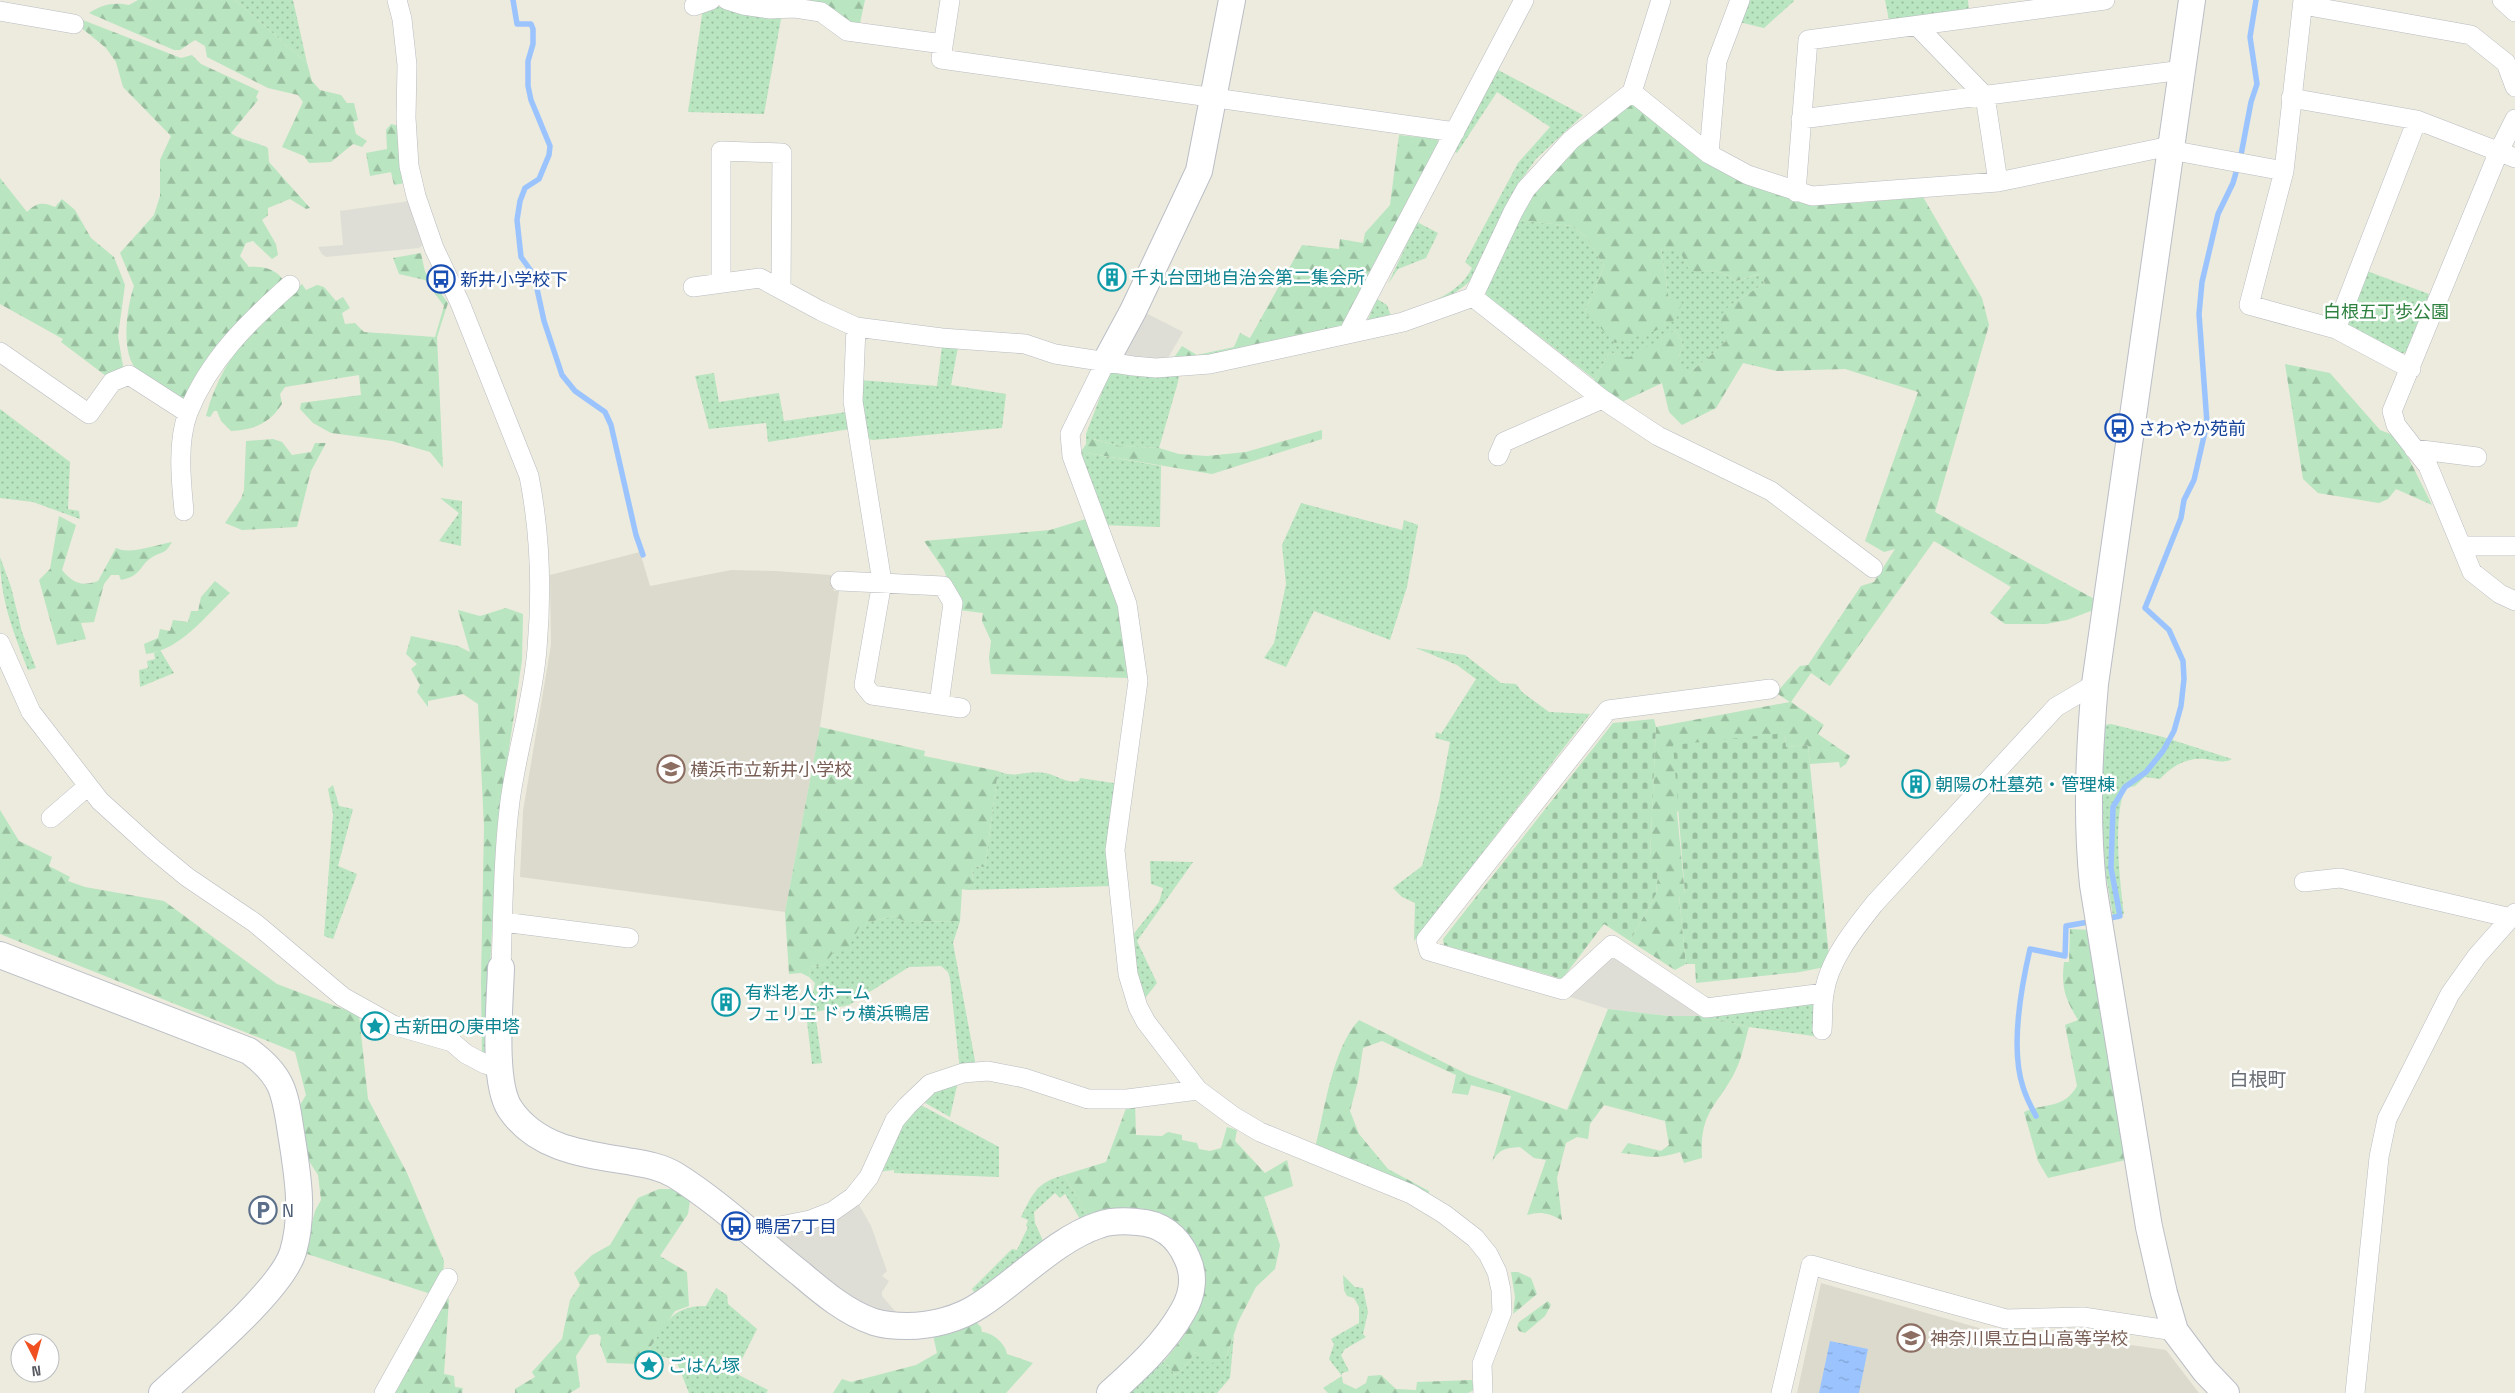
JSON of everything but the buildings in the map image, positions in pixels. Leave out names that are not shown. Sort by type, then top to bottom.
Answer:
[{"type":"street","points":[[397,0],[402,19],[407,65],[406,118],[409,166],[416,196],[434,248],[460,303],[529,476],[535,505],[538,568],[537,650],[510,800],[501,968],[500,1068],[506,1101],[510,1109],[523,1125],[540,1137],[564,1149],[662,1169],[699,1192],[815,1286],[846,1307],[875,1322],[905,1326],[934,1325],[978,1307],[1074,1237],[1100,1224],[1152,1222],[1167,1231],[1182,1246],[1191,1267],[1192,1286],[1185,1307],[1166,1338],[1110,1393]]},
{"type":"street","points":[[728,0],[770,9],[795,8],[821,12],[847,31],[944,44]]},
{"type":"street","points":[[950,0],[942,59],[1455,132]]},
{"type":"street","points":[[1232,0],[1199,171],[1133,311],[1070,434],[1072,456],[1127,604],[1138,680],[1115,850],[1128,974],[1138,1008],[1146,1022],[1198,1090],[1260,1132],[1411,1194],[1444,1214],[1475,1238],[1488,1254],[1497,1272],[1501,1290],[1502,1312],[1482,1364],[1483,1393]]},
{"type":"street","points":[[1349,332],[1524,0]]},
{"type":"street","points":[[693,287],[760,278],[856,327],[942,338],[1025,344],[1055,354],[1156,368],[1210,364],[1349,332],[1402,322],[1473,297],[1513,212],[1526,190],[1571,140],[1632,92],[1661,0]]},
{"type":"street","points":[[1709,154],[1717,61],[1740,0]]},
{"type":"street","points":[[1796,192],[1808,40],[2105,0]]},
{"type":"street","points":[[2192,0],[2095,684],[2088,789],[2088,838],[2093,885],[2149,1227],[2164,1293],[2175,1331],[2204,1371],[2226,1393]]},
{"type":"street","points":[[2502,0],[2515,12]]},
{"type":"street","points":[[2411,369],[2336,329],[2248,305],[2284,171],[2303,3],[2471,35],[2506,62],[2515,87]]},
{"type":"street","points":[[0,11],[74,24]]},
{"type":"street","points":[[1917,26],[1985,96],[1998,182]]},
{"type":"street","points":[[1802,119],[2183,70]]},
{"type":"street","points":[[1632,92],[1709,154],[1748,175],[1812,196],[1998,182],[2170,148],[2284,171]]},
{"type":"street","points":[[2291,98],[2417,120],[2507,154]]},
{"type":"street","points":[[2515,119],[2507,154],[2392,411],[2396,425],[2428,466],[2463,546],[2472,572],[2500,594],[2515,602]]},
{"type":"street","points":[[2336,329],[2417,120]]},
{"type":"street","points":[[721,282],[721,151],[782,153],[782,289]]},
{"type":"street","points":[[184,511],[180,475],[184,432],[188,413],[207,376],[248,322],[290,285]]},
{"type":"street","points":[[1473,297],[1602,398],[1658,436],[1771,491],[1873,568]]},
{"type":"street","points":[[856,327],[852,401],[882,582],[864,685],[872,695],[961,708]]},
{"type":"street","points":[[0,352],[89,414],[112,382],[129,375],[188,413]]},
{"type":"street","points":[[1498,456],[1504,442],[1602,398]]},
{"type":"street","points":[[2414,448],[2477,457]]},
{"type":"street","points":[[2463,546],[2515,546]]},
{"type":"street","points":[[840,581],[943,586],[953,603],[939,704]]},
{"type":"street","points":[[0,643],[31,712],[88,786],[121,822],[187,877],[255,923],[343,997],[393,1025],[452,1042],[478,1061],[500,1068]]},
{"type":"street","points":[[1822,1030],[1824,993],[1842,948],[1875,903],[2056,707],[2095,684]]},
{"type":"street","points":[[1770,689],[1608,710],[1426,940],[1429,951],[1563,990],[1612,945],[1706,1008],[1824,993]]},
{"type":"street","points":[[51,818],[88,786]]},
{"type":"street","points":[[2304,882],[2340,878],[2513,915],[2477,956],[2450,994],[2387,1119],[2379,1156],[2355,1393]]},
{"type":"street","points":[[503,922],[629,938]]},
{"type":"street","points":[[0,955],[249,1051],[266,1063],[279,1080],[286,1100],[299,1184],[300,1218],[293,1253],[273,1285],[162,1393]]},
{"type":"street","points":[[750,1232],[810,1220],[833,1211],[853,1197],[869,1177],[895,1120],[907,1106],[930,1084],[963,1073],[988,1071],[1024,1078],[1088,1099],[1127,1098],[1198,1090]]},
{"type":"street","points":[[1781,1393],[1811,1265],[2006,1319],[2083,1317],[2175,1331]]},
{"type":"street","points":[[384,1393],[448,1278]]},
{"type":"shaded area","points":[[410,201],[424,244],[419,248],[326,257],[318,247],[343,245],[340,211]]},
{"type":"shaded area","points":[[1140,310],[1183,332],[1168,358],[1171,362],[1121,360]]},
{"type":"shaded area","name":"横浜市立新井小学校","points":[[640,552],[650,586],[731,570],[775,571],[831,575],[834,591],[839,591],[820,727],[785,912],[520,877],[523,811],[551,645],[550,575]]},
{"type":"shaded area","points":[[1606,956],[1619,956],[1704,1016],[1669,1016],[1608,1009],[1564,995]]},
{"type":"shaded area","points":[[857,1201],[871,1226],[887,1271],[882,1276],[889,1281],[882,1292],[882,1296],[896,1312],[872,1316],[767,1233]]},
{"type":"shaded area","name":"神奈川県立白山高等学校","points":[[1821,1283],[2018,1339],[2075,1337],[2166,1350],[2199,1393],[1797,1393]]},
{"type":"green space","points":[[138,0],[235,0],[307,63],[312,81],[320,90],[341,95],[347,103],[354,103],[358,120],[353,122],[356,134],[367,141],[362,147],[353,144],[331,162],[309,163],[304,156],[282,147],[303,102],[298,95],[268,88],[207,57],[205,46],[195,40],[180,50],[174,50],[89,13],[104,6],[113,4],[129,5]]},
{"type":"green space","points":[[235,0],[293,0],[307,63]]},
{"type":"green space","points":[[755,0],[865,0],[860,23],[850,24]]},
{"type":"green space","points":[[1747,0],[1794,1],[1764,28],[1739,22]]},
{"type":"green space","points":[[1885,0],[1968,0],[1969,11],[1889,20]]},
{"type":"green space","points":[[716,6],[753,15],[779,17],[781,19],[764,114],[688,112],[703,8]]},
{"type":"green space","points":[[80,19],[181,58],[192,55],[201,64],[259,91],[256,97],[258,100],[231,133],[268,148],[269,162],[310,208],[306,209],[290,199],[268,208],[268,215],[262,220],[276,244],[278,255],[272,259],[253,241],[246,243],[240,256],[249,267],[259,267],[274,271],[284,282],[187,401],[148,378],[137,370],[132,362],[128,353],[126,329],[134,286],[120,253],[154,215],[160,196],[160,160],[171,136],[123,87],[116,62],[106,48],[73,21]]},
{"type":"green space","points":[[1498,70],[1583,115],[1536,159],[1519,183],[1469,282],[1446,298],[1407,312],[1366,324],[1377,299],[1387,305],[1391,316],[1426,304],[1457,287],[1472,268],[1465,262],[1518,163],[1550,127],[1497,92],[1457,153],[1452,150]]},
{"type":"green space","points":[[1628,102],[1732,174],[1809,199],[1856,203],[1923,197],[1982,298],[1989,325],[1935,512],[2098,601],[2096,609],[2067,620],[2046,624],[2005,624],[1990,613],[2011,587],[1934,541],[1830,686],[1811,673],[1791,702],[1824,725],[1818,734],[1850,756],[1846,764],[1840,768],[1839,762],[1810,764],[1808,745],[1786,747],[1785,734],[1677,812],[1685,895],[1679,896],[1686,964],[1675,970],[1630,941],[1656,894],[1658,873],[1650,858],[1656,727],[1790,702],[1776,693],[1800,666],[1808,665],[1861,586],[1874,582],[1895,549],[1884,552],[1865,541],[1918,392],[1845,369],[1777,371],[1743,363],[1716,408],[1682,425],[1669,412],[1662,383],[1622,402],[1597,388],[1594,379],[1610,352],[1628,358],[1676,330],[1683,345],[1679,356],[1685,376],[1726,341],[1720,316],[1729,306],[1765,283],[1759,274],[1736,281],[1718,272],[1693,272],[1687,266],[1680,250],[1661,248],[1669,300],[1682,303],[1676,319],[1655,331],[1615,343],[1585,312],[1604,266],[1587,238],[1572,226],[1517,220],[1556,160]]},
{"type":"green space","points":[[391,124],[399,126],[405,183],[394,185],[391,172],[370,176],[366,153],[387,149],[386,130]]},
{"type":"green space","points":[[1399,135],[1437,139],[1441,146],[1345,328],[1240,352],[1171,362],[1182,346],[1197,355],[1234,347],[1240,333],[1250,338],[1302,245],[1339,249],[1340,239],[1363,243],[1365,233],[1390,205]]},
{"type":"green space","points":[[0,178],[27,212],[40,204],[55,207],[62,199],[75,210],[91,238],[114,257],[125,285],[118,336],[124,372],[110,379],[61,342],[63,339],[0,304]]},
{"type":"green space","points":[[1517,220],[1572,226],[1587,238],[1604,266],[1585,312],[1669,300],[1661,248],[1680,249],[1686,265],[1693,271],[1720,273],[1736,281],[1760,274],[1765,283],[1729,306],[1726,341],[1684,377],[1679,356],[1683,345],[1676,330],[1628,359],[1610,352],[1594,379],[1486,295],[1486,285]]},
{"type":"green space","points":[[1417,222],[1438,233],[1426,258],[1398,269],[1388,284]]},
{"type":"green space","points":[[421,253],[425,272],[448,303],[437,337],[443,468],[430,452],[392,441],[331,433],[313,423],[300,409],[301,403],[361,395],[359,375],[285,387],[280,394],[282,404],[272,417],[260,425],[246,429],[231,431],[221,421],[217,411],[214,411],[210,417],[206,416],[212,396],[221,377],[242,342],[270,311],[302,284],[306,290],[317,285],[324,287],[336,301],[343,297],[350,308],[342,313],[345,324],[355,323],[364,332],[435,337],[444,306],[425,280],[399,274],[393,258]]},
{"type":"green space","name":"白根五丁歩公園","points":[[2364,270],[2429,294],[2406,352],[2398,355],[2347,324]]},
{"type":"green space","points":[[942,346],[958,347],[951,385],[1006,394],[1002,428],[873,440],[864,438],[859,380],[937,386]]},
{"type":"green space","points":[[2285,364],[2330,373],[2380,430],[2398,437],[2432,505],[2396,489],[2388,499],[2379,503],[2318,493],[2303,479]]},
{"type":"green space","points":[[1111,368],[1179,373],[1159,448],[1120,446],[1093,439],[1086,444],[1086,434]]},
{"type":"green space","points":[[714,373],[719,402],[779,393],[784,421],[847,412],[850,429],[768,442],[766,423],[709,429],[695,376]]},
{"type":"green space","points":[[0,409],[70,462],[68,509],[79,511],[80,519],[33,502],[0,498]]},
{"type":"green space","points":[[1322,430],[1322,439],[1212,474],[1081,452],[1092,439],[1120,446],[1159,448],[1179,454],[1207,456],[1246,452]]},
{"type":"green space","points":[[273,439],[282,442],[292,455],[311,452],[315,443],[326,443],[311,471],[297,527],[242,530],[225,523],[241,499],[244,490],[246,441]]},
{"type":"green space","points":[[1081,452],[1161,466],[1160,527],[1101,525],[1082,473]]},
{"type":"green space","points":[[440,498],[462,501],[461,546],[439,541],[459,513]]},
{"type":"green space","points":[[1301,503],[1402,530],[1404,520],[1418,525],[1407,587],[1390,640],[1314,611],[1286,667],[1264,658],[1274,643],[1286,584],[1282,545]]},
{"type":"green space","points":[[59,516],[76,525],[62,570],[74,581],[82,584],[98,581],[116,548],[135,550],[172,542],[162,553],[149,559],[134,575],[121,580],[119,575],[111,575],[104,584],[94,622],[81,623],[86,639],[57,645],[39,580],[50,569]]},
{"type":"green space","points":[[1089,518],[1123,614],[1130,678],[991,674],[989,658],[991,641],[982,621],[983,613],[959,610],[944,570],[924,541],[1050,530]]},
{"type":"green space","points":[[0,557],[11,587],[22,632],[36,668],[28,670],[13,628],[2,587]]},
{"type":"green space","points":[[215,581],[230,593],[182,639],[159,651],[146,654],[144,644],[158,638],[160,629],[170,631],[173,620],[188,622],[191,611],[198,611],[201,597]]},
{"type":"green space","points":[[506,608],[523,614],[522,660],[497,830],[489,990],[490,1054],[482,1056],[481,980],[484,827],[478,704],[463,694],[428,701],[428,707],[417,692],[420,685],[411,669],[417,664],[406,654],[411,636],[458,646],[470,652],[458,610],[480,616]]},
{"type":"green space","points":[[1416,648],[1465,655],[1501,683],[1516,684],[1522,692],[1549,712],[1590,714],[1414,941],[1415,903],[1402,897],[1393,888],[1422,866],[1439,801],[1450,742],[1435,738],[1436,732],[1441,734],[1476,679],[1457,665]]},
{"type":"green space","points":[[160,650],[174,673],[140,687],[139,670],[148,668],[147,661],[155,659],[154,653]]},
{"type":"green space","points":[[1654,719],[1656,727],[1650,857],[1658,873],[1656,894],[1630,941],[1604,924],[1562,979],[1444,945],[1443,939],[1613,723]]},
{"type":"green space","points":[[2111,724],[2163,737],[2232,759],[2222,761],[2192,759],[2175,766],[2160,779],[2145,777],[2135,786],[2126,788],[2119,814],[2118,831],[2119,868],[2124,914],[2113,916],[2105,870],[2101,805],[2105,725]]},
{"type":"green space","points":[[820,727],[925,751],[924,756],[998,771],[985,867],[973,866],[972,883],[967,890],[962,889],[960,921],[906,922],[894,916],[861,924],[847,951],[835,950],[824,965],[810,967],[809,977],[801,973],[789,974],[785,912]]},
{"type":"green space","points":[[1785,733],[1786,747],[1808,745],[1830,966],[1800,972],[1696,983],[1695,964],[1686,964],[1679,895],[1685,894],[1673,745]]},
{"type":"green space","points":[[998,771],[1010,774],[1039,772],[1074,782],[1079,781],[1080,778],[1120,784],[1111,886],[967,890],[972,883],[973,866],[985,867]]},
{"type":"green space","points":[[333,785],[339,806],[353,809],[338,866],[357,874],[333,939],[324,936],[333,814],[328,789]]},
{"type":"green space","points":[[0,810],[19,841],[52,857],[49,866],[70,877],[68,881],[85,887],[164,901],[277,984],[359,1015],[368,1099],[407,1173],[444,1261],[443,1278],[431,1294],[304,1253],[315,1211],[321,1200],[318,1175],[307,1158],[300,1105],[306,1095],[295,1052],[0,934]]},
{"type":"green space","points":[[1150,861],[1193,862],[1137,941],[1157,983],[1142,1002],[1128,941],[1159,902],[1163,888],[1151,884]]},
{"type":"green space","points":[[894,916],[906,922],[960,921],[953,943],[976,1066],[960,1070],[950,979],[948,972],[941,966],[909,967],[849,1005],[815,1012],[822,1063],[812,1064],[806,1013],[810,1006],[815,983],[809,977],[810,967],[824,965],[835,949],[847,950],[860,924]]},
{"type":"green space","points":[[2070,929],[2092,930],[2134,1158],[2048,1178],[2038,1161],[2024,1112],[2060,1102],[2072,1094],[2077,1086],[2065,1025],[2078,1020],[2067,999],[2063,979],[2064,962],[2069,962]]},
{"type":"green space","points":[[1811,1002],[1817,1010],[1820,1037],[1749,1027],[1704,1016]]},
{"type":"green space","points":[[1608,1009],[1669,1016],[1704,1016],[1749,1027],[1738,1065],[1712,1107],[1704,1128],[1702,1158],[1684,1163],[1680,1152],[1656,1157],[1621,1153],[1628,1143],[1661,1151],[1669,1145],[1665,1121],[1604,1105],[1590,1124],[1588,1139],[1577,1137],[1566,1143],[1557,1178],[1562,1220],[1545,1213],[1527,1215],[1546,1160],[1534,1158],[1520,1147],[1503,1150],[1497,1154],[1492,1162],[1511,1096],[1471,1085],[1468,1095],[1452,1093],[1456,1075],[1382,1041],[1363,1048],[1358,1081],[1350,1111],[1359,1134],[1388,1169],[1429,1191],[1428,1197],[1315,1148],[1336,1063],[1350,1032],[1359,1020],[1467,1074],[1567,1110]]},
{"type":"green space","points":[[958,1081],[950,1117],[920,1100],[934,1089]]},
{"type":"green space","points":[[1135,1102],[1136,1135],[1162,1136],[1168,1132],[1182,1135],[1182,1140],[1197,1143],[1199,1149],[1210,1151],[1221,1148],[1227,1127],[1237,1130],[1235,1141],[1265,1173],[1287,1160],[1293,1186],[1264,1197],[1280,1245],[1275,1269],[1256,1287],[1238,1322],[1226,1358],[1210,1364],[1203,1361],[1196,1352],[1175,1375],[1164,1361],[1188,1329],[1195,1315],[1199,1300],[1199,1276],[1196,1254],[1189,1236],[1178,1223],[1163,1214],[1146,1209],[1107,1210],[1087,1215],[1064,1175],[1106,1162],[1128,1103]]},
{"type":"green space","points":[[917,1103],[999,1147],[999,1177],[894,1173],[894,1170],[877,1172],[890,1137]]},
{"type":"green space","points":[[1064,1175],[1087,1215],[1080,1219],[1065,1194],[1060,1198],[1055,1193],[1034,1212],[1035,1223],[1044,1243],[975,1293],[972,1289],[1012,1249],[1017,1250],[1028,1227],[1026,1226],[1028,1220],[1021,1217],[1033,1194],[1048,1181]]},
{"type":"green space","points":[[659,1189],[675,1189],[691,1194],[688,1214],[660,1256],[687,1272],[689,1306],[675,1311],[639,1364],[607,1363],[600,1344],[601,1337],[598,1334],[590,1335],[576,1356],[580,1387],[570,1393],[515,1393],[515,1389],[535,1377],[532,1372],[562,1339],[570,1300],[580,1285],[574,1273],[592,1255],[610,1245],[638,1198]]},
{"type":"green space","points":[[1511,1272],[1518,1272],[1531,1278],[1537,1294],[1513,1314],[1515,1297]]},
{"type":"green space","points":[[1343,1275],[1355,1287],[1363,1288],[1368,1312],[1363,1334],[1366,1337],[1345,1349],[1341,1355],[1349,1371],[1342,1373],[1342,1376],[1329,1359],[1334,1344],[1331,1339],[1359,1323],[1359,1307],[1354,1298],[1347,1296],[1344,1290]]},
{"type":"green space","points":[[716,1288],[727,1295],[728,1304],[757,1329],[735,1373],[768,1390],[766,1393],[689,1393],[676,1360],[647,1353],[664,1326],[676,1313],[684,1309],[706,1306]]},
{"type":"green space","points":[[449,1299],[444,1374],[454,1376],[455,1387],[463,1388],[462,1393],[393,1393],[439,1301]]},
{"type":"green space","points":[[1548,1301],[1551,1305],[1545,1316],[1525,1333],[1519,1331],[1517,1327],[1519,1322]]},
{"type":"green space","points":[[975,1321],[981,1327],[982,1332],[990,1334],[1001,1342],[1007,1354],[1033,1363],[1006,1393],[833,1393],[842,1379],[851,1382],[916,1365],[937,1353],[933,1335],[959,1331]]},
{"type":"green space","points":[[1234,1335],[1230,1378],[1217,1393],[1130,1393],[1164,1361],[1175,1375],[1196,1352],[1200,1355],[1226,1358]]},
{"type":"green space","points":[[1381,1375],[1396,1389],[1416,1390],[1417,1382],[1472,1380],[1474,1390],[1468,1393],[1328,1393],[1323,1388],[1342,1376],[1343,1383],[1356,1389],[1366,1383],[1368,1376]]},
{"type":"water","points":[[1830,1341],[1868,1349],[1859,1393],[1819,1393]]},
{"type":"waterway","points":[[513,0],[517,24],[531,24],[533,29],[533,44],[528,61],[528,86],[531,100],[550,146],[549,155],[539,179],[525,188],[520,201],[517,220],[521,257],[534,275],[544,321],[562,375],[575,391],[605,412],[611,425],[636,535],[643,555]]},
{"type":"waterway","points":[[2105,919],[2120,916],[2111,868],[2113,807],[2125,787],[2146,772],[2163,751],[2174,731],[2181,706],[2184,679],[2183,661],[2169,630],[2145,608],[2181,518],[2184,500],[2194,480],[2207,423],[2199,314],[2202,282],[2218,214],[2233,183],[2241,155],[2251,102],[2257,84],[2250,37],[2256,0]]},
{"type":"waterway","points":[[2036,1116],[2023,1087],[2017,1054],[2020,1000],[2030,949],[2065,956],[2066,926],[2094,921]]},
{"type":"place","name":"千丸台団地自治会第二集会所","points":[[1112,277]]},
{"type":"place","name":"新井小学校下","points":[[441,279]]},
{"type":"place","name":"さわやか苑前","points":[[2119,428]]},
{"type":"place","name":"横浜市立新井小学校","points":[[671,769]]},
{"type":"place","name":"朝陽の杜墓苑・管理棟","points":[[1916,784]]},
{"type":"place","name":"有料老人ホーム フェリエ ドゥ横浜鴨居","points":[[726,1002]]},
{"type":"place","name":"古新田の庚申塔","points":[[375,1026]]},
{"type":"place","name":"N","points":[[263,1210]]},
{"type":"place","name":"鴨居7丁目","points":[[736,1226]]},
{"type":"place","name":"神奈川県立白山高等学校","points":[[1911,1338]]},
{"type":"place","name":"ごはん塚","points":[[649,1365]]},
{"type":"district","name":"白根町","points":[[2258,1079]]}]
